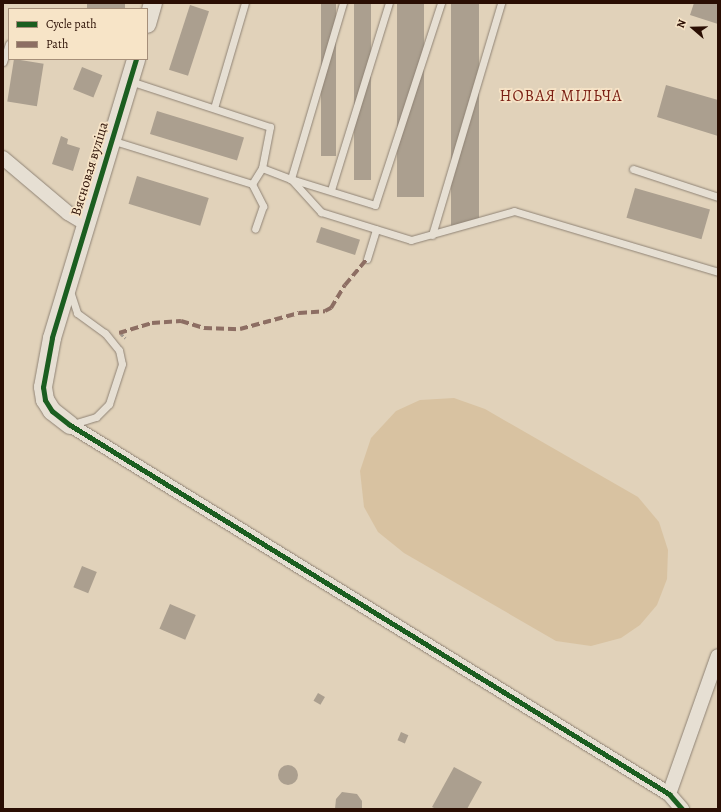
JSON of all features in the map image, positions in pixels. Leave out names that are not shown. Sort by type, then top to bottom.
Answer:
[{"type":"street","points":[[148,20],[153,3]]},
{"type":"street","name":"Вясновая вуліца","points":[[70,425],[52,411],[45,400],[43,387],[52,338],[69,286],[86,224],[136,60]]},
{"type":"street","points":[[3,158],[68,213],[86,224]]},
{"type":"street","points":[[70,425],[669,794],[682,809]]},
{"type":"street","points":[[669,794],[718,656]]},
{"type":"lane","points":[[214,108],[245,3]]},
{"type":"lane","points":[[291,179],[343,3]]},
{"type":"lane","points":[[331,190],[389,3]]},
{"type":"lane","points":[[262,168],[291,179],[331,190],[375,205],[441,3]]},
{"type":"lane","points":[[432,234],[501,3]]},
{"type":"lane","points":[[3,62],[8,47]]},
{"type":"lane","points":[[130,81],[270,127],[262,168],[252,184]]},
{"type":"lane","points":[[111,140],[252,184],[263,206],[255,229]]},
{"type":"lane","points":[[633,169],[718,197]]},
{"type":"lane","points":[[291,179],[321,212],[411,240],[514,211],[718,272]]},
{"type":"lane","points":[[367,259],[376,229]]},
{"type":"lane","points":[[69,286],[77,313],[105,333],[120,350],[122,364],[109,404],[96,417],[70,425]]},
{"type":"shaded area","points":[[454,398],[485,409],[638,497],[659,522],[668,550],[667,579],[657,605],[640,625],[621,638],[591,646],[556,641],[404,553],[378,532],[364,507],[360,471],[371,438],[396,411],[420,400]]},
{"type":"building","points":[[87,3],[125,3],[125,8],[87,8]]},
{"type":"building","points":[[321,3],[336,3],[336,156],[321,156]]},
{"type":"building","points":[[354,3],[371,3],[371,180],[354,180]]},
{"type":"building","points":[[397,3],[424,3],[424,197],[397,197]]},
{"type":"building","points":[[451,3],[479,3],[479,226],[451,226]]},
{"type":"building","points":[[694,3],[718,3],[718,24],[690,15]]},
{"type":"building","points":[[190,5],[209,11],[188,76],[169,70]]},
{"type":"building","points":[[14,60],[44,64],[37,106],[7,101]]},
{"type":"building","points":[[82,67],[102,75],[93,97],[73,89]]},
{"type":"building","points":[[666,85],[718,100],[718,136],[657,117]]},
{"type":"building","points":[[157,111],[244,138],[237,161],[150,134]]},
{"type":"building","points":[[61,136],[68,139],[67,144],[80,148],[73,171],[52,164]]},
{"type":"building","points":[[137,176],[209,198],[200,226],[129,204]]},
{"type":"building","points":[[635,188],[710,209],[701,239],[626,218]]},
{"type":"building","points":[[321,227],[360,240],[355,255],[316,242]]},
{"type":"building","points":[[82,566],[97,572],[88,593],[73,587]]},
{"type":"building","points":[[170,604],[196,615],[185,640],[159,629]]},
{"type":"building","points":[[318,693],[325,697],[320,705],[314,701]]},
{"type":"building","points":[[401,732],[408,735],[405,743],[397,740]]},
{"type":"building","points":[[288,765],[295,768],[298,775],[295,782],[288,785],[281,782],[278,775],[281,768]]},
{"type":"building","points":[[454,767],[482,782],[467,809],[436,809],[432,807]]},
{"type":"building","points":[[342,792],[357,794],[362,801],[362,809],[335,809],[336,799]]},
{"type":"marked path","points":[[119,333],[152,323],[181,321],[204,328],[240,329],[299,313],[325,311],[331,308],[345,285],[367,259]]},
{"type":"cycle path","points":[[136,60],[52,338],[43,387],[45,400],[52,411],[70,425],[669,794],[682,809]]},
{"type":"district","name":"НОВАЯ МІЛЬЧА","points":[[561,96]]}]
